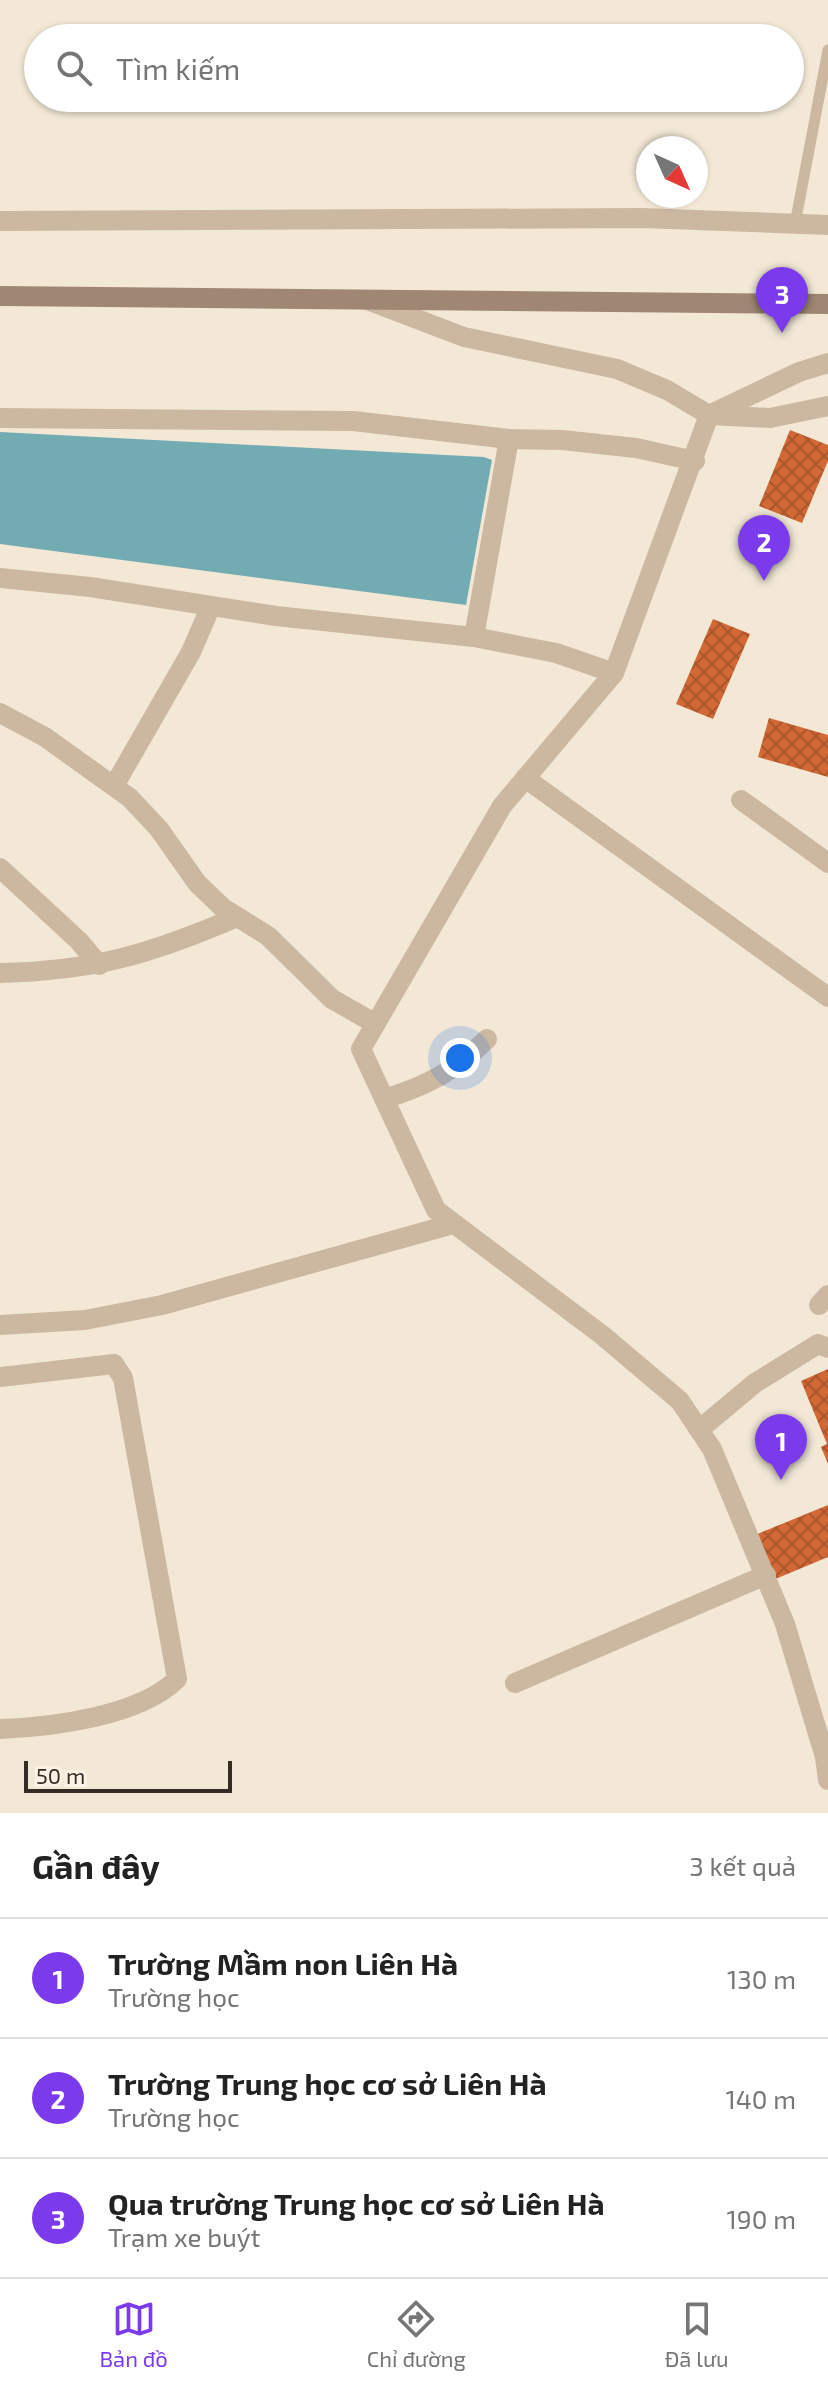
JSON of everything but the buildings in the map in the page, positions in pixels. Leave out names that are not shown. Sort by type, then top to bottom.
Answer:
[{"type":"main road","points":[[0,296],[828,304]]},
{"type":"street","points":[[0,221],[642,218],[828,225]]},
{"type":"street","points":[[363,299],[464,337],[617,369],[667,390],[709,415],[770,418],[828,406]]},
{"type":"street","points":[[828,363],[799,372],[709,415],[695,461],[614,673],[502,806],[361,1049],[436,1210],[602,1335],[680,1401],[700,1429],[712,1449],[785,1624],[825,1757],[828,1780]]},
{"type":"street","points":[[0,418],[353,421],[509,439],[562,440],[636,448],[695,461]]},
{"type":"street","points":[[474,637],[509,439]]},
{"type":"street","points":[[0,578],[90,587],[210,608],[474,637],[556,653],[614,673]]},
{"type":"street","points":[[114,786],[191,652],[210,608]]},
{"type":"street","points":[[0,713],[45,737],[114,786],[159,829],[197,883],[237,917],[275,942],[332,999],[374,1023]]},
{"type":"street","points":[[525,778],[828,997]]},
{"type":"street","points":[[741,800],[828,863]]},
{"type":"street","points":[[0,868],[79,941],[99,965]]},
{"type":"street","points":[[0,973],[71,971],[99,965],[169,945],[237,917]]},
{"type":"street","points":[[384,1099],[422,1088],[457,1068],[487,1039]]},
{"type":"street","points":[[0,1325],[85,1320],[162,1305],[453,1224]]},
{"type":"street","points":[[700,1429],[755,1383],[818,1344],[828,1348]]},
{"type":"street","points":[[0,1377],[114,1364],[123,1378],[177,1679],[162,1694],[136,1708],[42,1728],[0,1729]]},
{"type":"street","points":[[515,1683],[766,1575]]},
{"type":"lane","points":[[795,224],[828,50]]},
{"type":"water","points":[[0,432],[484,457],[492,460],[466,605],[0,544]]},
{"type":"place","name":"Qua trường Trung học cơ sở Liên Hà","points":[[782,333]]},
{"type":"place","name":"Trường Trung học cơ sở Liên Hà","points":[[764,581]]},
{"type":"place","name":"Trường Mầm non Liên Hà","points":[[781,1480]]}]
